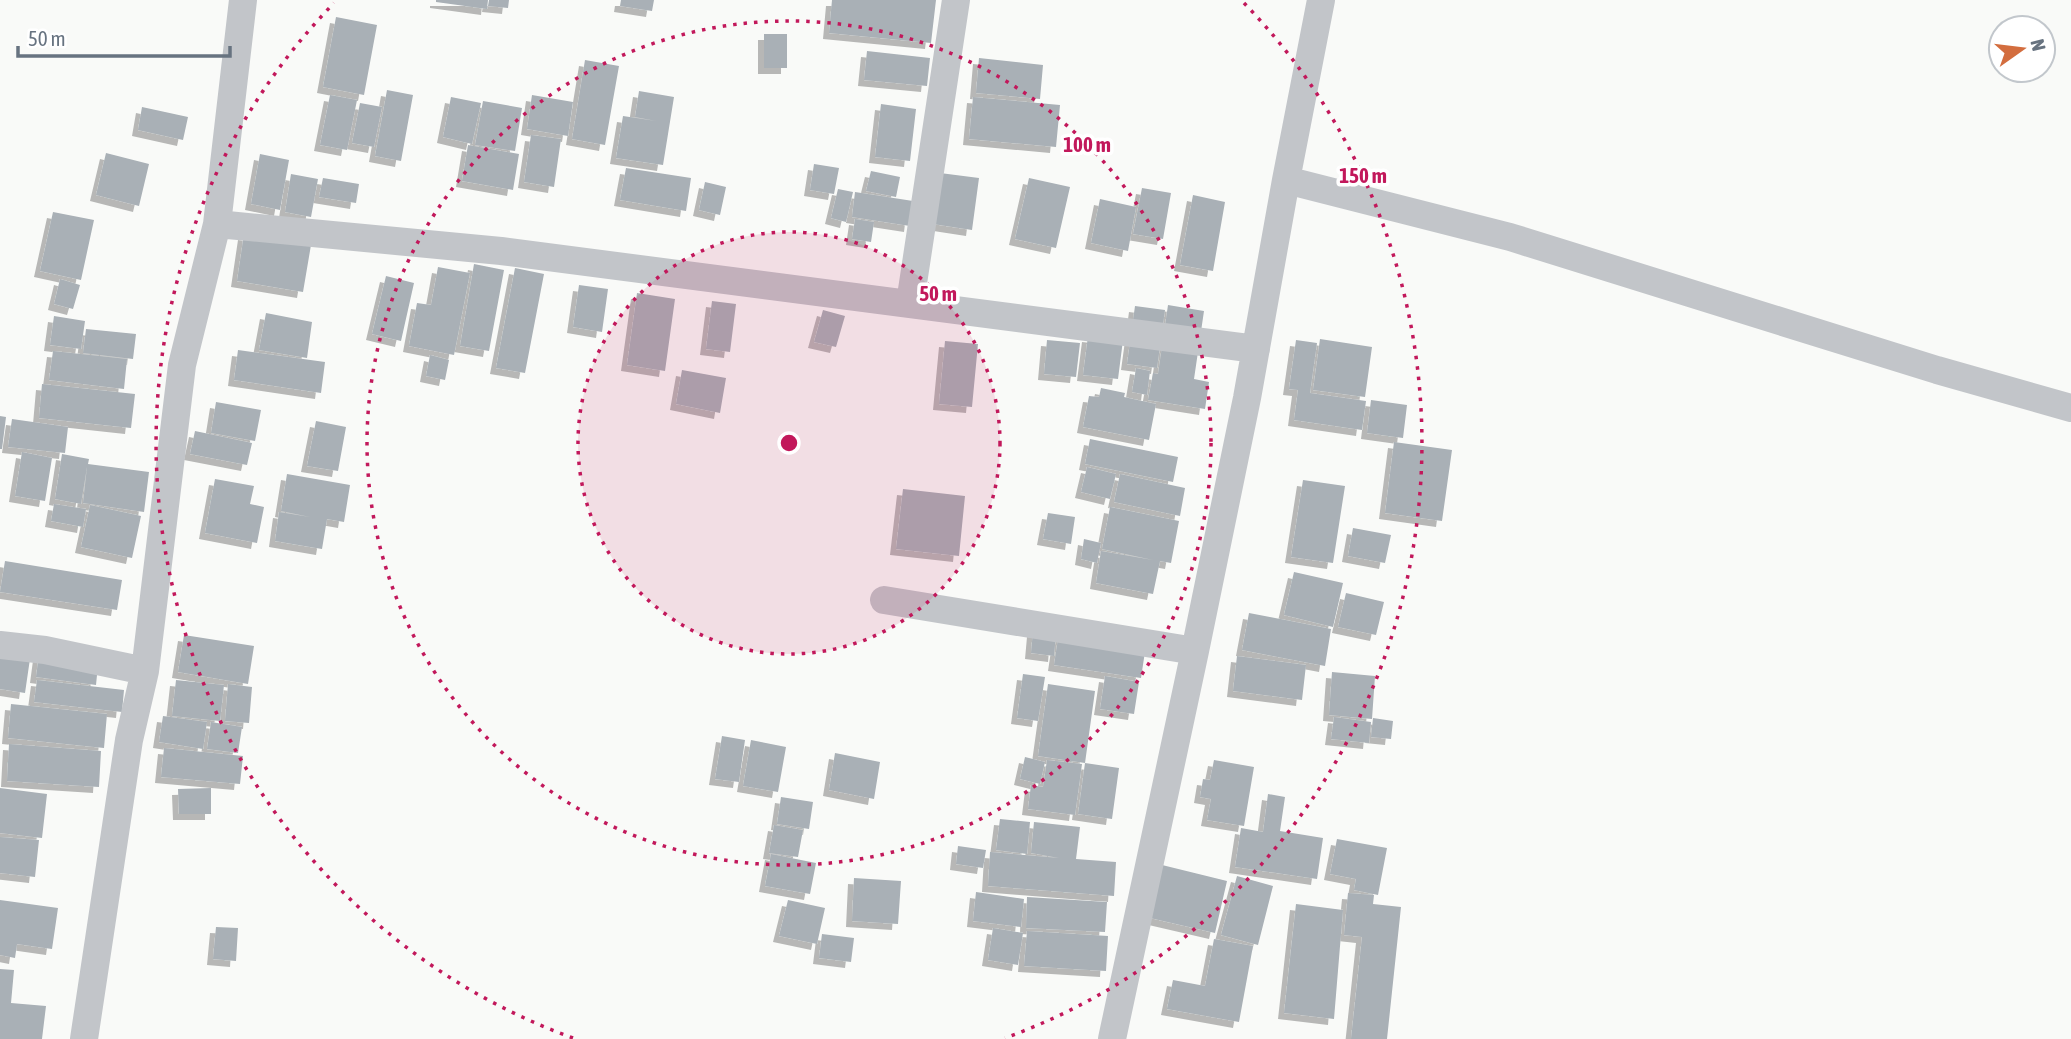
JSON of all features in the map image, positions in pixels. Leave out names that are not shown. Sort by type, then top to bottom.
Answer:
[{"type":"street","points":[[84,1039],[129,740],[145,671],[182,365],[217,224],[243,0]]},
{"type":"street","points":[[910,303],[956,0]]},
{"type":"street","points":[[1112,1039],[1256,349],[1321,0]]},
{"type":"street","points":[[1286,180],[1510,237],[1937,370],[2071,408]]},
{"type":"street","points":[[217,224],[501,251],[1256,349]]},
{"type":"street","points":[[884,600],[1195,651]]},
{"type":"street","points":[[0,645],[45,650],[145,671]]},
{"type":"building","points":[[436,0],[488,0],[487,9]]},
{"type":"building","points":[[489,0],[509,0],[508,8],[488,6]]},
{"type":"building","points":[[621,0],[654,0],[652,11],[620,6]]},
{"type":"building","points":[[832,0],[936,0],[931,43],[829,33]]},
{"type":"building","points":[[336,17],[377,25],[364,95],[323,87]]},
{"type":"building","points":[[764,34],[787,34],[787,68],[764,68]]},
{"type":"building","points":[[867,51],[930,58],[927,86],[864,80]]},
{"type":"building","points":[[979,58],[1043,65],[1040,99],[976,93]]},
{"type":"building","points":[[585,60],[619,66],[605,145],[572,139]]},
{"type":"building","points":[[387,90],[413,95],[401,161],[375,156]]},
{"type":"building","points":[[639,91],[674,97],[663,165],[616,158],[623,116],[656,121],[635,117]]},
{"type":"building","points":[[330,95],[357,100],[347,150],[320,145]]},
{"type":"building","points":[[532,95],[573,102],[568,136],[527,129]]},
{"type":"building","points":[[451,97],[481,103],[472,144],[443,137]]},
{"type":"building","points":[[973,97],[1060,105],[1056,147],[969,139]]},
{"type":"building","points":[[483,101],[522,108],[515,151],[475,145]]},
{"type":"building","points":[[360,103],[382,107],[374,147],[352,143]]},
{"type":"building","points":[[881,104],[916,109],[910,161],[875,157]]},
{"type":"building","points":[[142,107],[188,117],[183,140],[138,130]]},
{"type":"building","points":[[531,135],[561,139],[554,187],[524,182]]},
{"type":"building","points":[[468,145],[519,154],[513,190],[462,181]]},
{"type":"building","points":[[106,153],[149,164],[139,206],[96,195]]},
{"type":"building","points":[[260,154],[289,160],[280,210],[251,204]]},
{"type":"building","points":[[814,164],[839,168],[834,194],[810,190]]},
{"type":"building","points":[[626,168],[691,178],[686,211],[620,200]]},
{"type":"building","points":[[871,171],[900,177],[896,197],[866,191]]},
{"type":"building","points":[[940,173],[979,178],[972,230],[933,224]]},
{"type":"building","points":[[291,174],[318,179],[311,217],[285,212]]},
{"type":"building","points":[[323,178],[359,184],[356,203],[319,197]]},
{"type":"building","points":[[1029,178],[1070,187],[1056,248],[1015,239]]},
{"type":"building","points":[[705,182],[726,187],[720,215],[699,210]]},
{"type":"building","points":[[1142,188],[1171,193],[1163,239],[1133,234]]},
{"type":"building","points":[[838,189],[853,192],[846,222],[831,218]]},
{"type":"building","points":[[855,192],[913,201],[910,226],[852,217]]},
{"type":"building","points":[[1193,195],[1225,202],[1213,271],[1180,265]]},
{"type":"building","points":[[1100,199],[1136,207],[1128,251],[1091,243]]},
{"type":"building","points":[[53,212],[94,220],[81,280],[40,271]]},
{"type":"building","points":[[855,219],[874,222],[871,242],[852,239]]},
{"type":"building","points":[[244,234],[311,245],[303,292],[237,281]]},
{"type":"building","points":[[474,264],[504,270],[489,351],[460,346]]},
{"type":"building","points":[[438,267],[470,273],[454,355],[409,346],[417,303],[431,305]]},
{"type":"building","points":[[515,268],[544,274],[525,373],[496,368]]},
{"type":"building","points":[[386,276],[414,283],[401,341],[372,334]]},
{"type":"building","points":[[60,279],[80,285],[73,309],[54,304]]},
{"type":"building","points":[[579,285],[608,289],[602,332],[573,327]]},
{"type":"building","points":[[637,293],[675,299],[665,371],[627,365]]},
{"type":"building","points":[[712,301],[736,304],[730,352],[706,349]]},
{"type":"building","points":[[1168,305],[1204,311],[1194,379],[1209,382],[1205,409],[1148,400],[1153,373],[1158,374]]},
{"type":"building","points":[[1135,306],[1165,310],[1157,368],[1127,364]]},
{"type":"building","points":[[823,310],[845,316],[836,347],[814,342]]},
{"type":"building","points":[[266,313],[312,322],[307,358],[259,350]]},
{"type":"building","points":[[54,316],[85,321],[81,349],[50,345]]},
{"type":"building","points":[[86,329],[136,334],[133,359],[83,353]]},
{"type":"building","points":[[1088,336],[1123,340],[1118,379],[1083,375]]},
{"type":"building","points":[[1320,339],[1372,347],[1365,397],[1313,390]]},
{"type":"building","points":[[1047,340],[1080,343],[1076,377],[1044,374]]},
{"type":"building","points":[[1296,340],[1317,343],[1310,393],[1366,401],[1362,430],[1294,420],[1298,390],[1289,389]]},
{"type":"building","points":[[945,341],[978,344],[972,407],[939,404]]},
{"type":"building","points":[[238,350],[325,362],[321,393],[234,380]]},
{"type":"building","points":[[53,351],[127,359],[124,389],[49,380]]},
{"type":"building","points":[[430,355],[449,360],[445,380],[426,376]]},
{"type":"building","points":[[1136,368],[1150,371],[1147,395],[1132,392]]},
{"type":"building","points":[[682,370],[726,378],[720,413],[676,404]]},
{"type":"building","points":[[42,384],[135,394],[131,428],[39,418]]},
{"type":"building","points":[[1101,388],[1125,393],[1124,397],[1156,404],[1149,440],[1083,427],[1089,396],[1099,397]]},
{"type":"building","points":[[1371,400],[1407,405],[1403,438],[1367,433]]},
{"type":"building","points":[[216,402],[261,410],[255,441],[211,433]]},
{"type":"building","points":[[0,416],[6,417],[2,449],[0,449]]},
{"type":"building","points":[[12,419],[68,427],[65,453],[8,447]]},
{"type":"building","points":[[316,421],[346,427],[338,471],[307,466]]},
{"type":"building","points":[[195,431],[252,443],[247,465],[190,454]]},
{"type":"building","points":[[1090,439],[1178,457],[1173,482],[1085,464]]},
{"type":"building","points":[[1394,442],[1452,450],[1442,521],[1385,513]]},
{"type":"building","points":[[22,452],[52,458],[45,501],[15,496]]},
{"type":"building","points":[[62,454],[89,459],[88,464],[149,472],[144,512],[83,503],[87,467],[81,504],[55,499]]},
{"type":"building","points":[[1087,467],[1116,474],[1110,499],[1081,492]]},
{"type":"building","points":[[287,474],[350,485],[344,522],[327,519],[322,549],[275,541],[279,512],[310,517],[281,511]]},
{"type":"building","points":[[1120,474],[1185,488],[1180,516],[1114,502]]},
{"type":"building","points":[[215,479],[254,486],[250,504],[264,507],[257,543],[205,533]]},
{"type":"building","points":[[1303,480],[1345,486],[1333,563],[1291,557]]},
{"type":"building","points":[[903,489],[965,496],[959,556],[896,549]]},
{"type":"building","points":[[54,504],[86,509],[83,527],[51,521]]},
{"type":"building","points":[[90,505],[141,516],[132,558],[81,547]]},
{"type":"building","points":[[1110,507],[1179,521],[1171,563],[1160,561],[1153,594],[1096,583],[1101,551],[1153,560],[1102,549]]},
{"type":"building","points":[[1048,513],[1075,517],[1071,544],[1043,539]]},
{"type":"building","points":[[1353,528],[1391,535],[1385,563],[1348,556]]},
{"type":"building","points":[[1084,539],[1101,543],[1097,563],[1081,559]]},
{"type":"building","points":[[5,561],[122,580],[117,610],[0,592]]},
{"type":"building","points":[[1294,572],[1343,583],[1333,627],[1284,615]]},
{"type":"building","points":[[1346,593],[1384,602],[1376,635],[1338,627]]},
{"type":"building","points":[[1249,613],[1331,629],[1325,666],[1242,650]]},
{"type":"building","points":[[1033,631],[1056,633],[1054,656],[1031,653]]},
{"type":"building","points":[[1059,632],[1146,645],[1141,678],[1054,665]]},
{"type":"building","points":[[184,635],[254,646],[248,684],[178,672]]},
{"type":"building","points":[[0,640],[32,645],[25,693],[0,689]]},
{"type":"building","points":[[40,647],[99,655],[96,685],[36,677]]},
{"type":"building","points":[[1237,656],[1306,665],[1302,700],[1233,691]]},
{"type":"building","points":[[1332,672],[1375,676],[1372,719],[1329,715]]},
{"type":"building","points":[[1023,674],[1045,677],[1038,721],[1017,718]]},
{"type":"building","points":[[1105,676],[1139,682],[1134,714],[1100,709]]},
{"type":"building","points":[[37,680],[124,690],[122,712],[34,702]]},
{"type":"building","points":[[176,680],[224,685],[220,721],[172,716]]},
{"type":"building","points":[[228,684],[252,687],[249,723],[225,721]]},
{"type":"building","points":[[1048,684],[1095,691],[1085,763],[1038,756]]},
{"type":"building","points":[[11,704],[107,714],[104,748],[8,738]]},
{"type":"building","points":[[163,716],[207,722],[203,749],[159,742]]},
{"type":"building","points":[[1334,717],[1371,722],[1369,743],[1331,739]]},
{"type":"building","points":[[1373,718],[1393,721],[1391,739],[1371,737]]},
{"type":"building","points":[[211,722],[242,727],[238,753],[207,749]]},
{"type":"building","points":[[722,736],[745,740],[739,782],[715,779]]},
{"type":"building","points":[[751,740],[786,747],[778,792],[743,786]]},
{"type":"building","points":[[9,744],[101,751],[99,787],[7,781]]},
{"type":"building","points":[[164,748],[243,756],[240,784],[161,777]]},
{"type":"building","points":[[835,753],[880,762],[874,799],[829,790]]},
{"type":"building","points":[[1025,757],[1045,762],[1040,784],[1020,779]]},
{"type":"building","points":[[1047,760],[1082,764],[1075,815],[1028,809],[1031,785],[1043,787]]},
{"type":"building","points":[[1214,760],[1254,767],[1244,826],[1207,820],[1211,799],[1200,797],[1203,779],[1210,780]]},
{"type":"building","points":[[1085,763],[1119,768],[1112,819],[1078,814]]},
{"type":"building","points":[[0,788],[47,794],[42,838],[0,833]]},
{"type":"building","points":[[211,788],[211,814],[179,814],[178,789]]},
{"type":"building","points":[[1268,794],[1285,797],[1280,831],[1323,838],[1317,879],[1235,867],[1241,828],[1263,832]]},
{"type":"building","points":[[781,797],[813,802],[809,829],[777,824]]},
{"type":"building","points":[[1000,819],[1030,822],[1027,854],[996,850]]},
{"type":"building","points":[[1034,822],[1080,827],[1076,859],[1116,862],[1114,896],[988,886],[990,852],[1059,858],[1031,853]]},
{"type":"building","points":[[774,825],[803,830],[798,857],[769,853]]},
{"type":"building","points":[[0,837],[39,840],[35,877],[0,873]]},
{"type":"building","points":[[1337,839],[1387,848],[1378,895],[1354,890],[1356,879],[1330,874]]},
{"type":"building","points":[[958,846],[986,850],[983,868],[956,864]]},
{"type":"building","points":[[771,854],[816,863],[810,894],[765,886]]},
{"type":"building","points":[[1158,864],[1227,881],[1215,933],[1146,917]]},
{"type":"building","points":[[1237,876],[1273,886],[1258,945],[1221,935]]},
{"type":"building","points":[[854,878],[901,881],[898,924],[852,921]]},
{"type":"building","points":[[976,892],[1024,899],[1021,927],[973,921]]},
{"type":"building","points":[[1348,893],[1374,895],[1373,904],[1401,907],[1387,1039],[1351,1039],[1362,937],[1344,935]]},
{"type":"building","points":[[1027,897],[1107,902],[1105,932],[1026,928]]},
{"type":"building","points":[[0,900],[58,908],[52,949],[17,944],[15,958],[0,955]]},
{"type":"building","points":[[788,900],[825,908],[817,944],[779,936]]},
{"type":"building","points":[[1296,904],[1343,910],[1334,1019],[1284,1013]]},
{"type":"building","points":[[216,927],[238,928],[236,961],[213,959]]},
{"type":"building","points":[[993,928],[1023,933],[1018,965],[988,960]]},
{"type":"building","points":[[1027,931],[1108,936],[1106,971],[1024,966]]},
{"type":"building","points":[[822,934],[854,938],[851,962],[819,958]]},
{"type":"building","points":[[1214,939],[1253,946],[1239,1022],[1167,1009],[1173,980],[1205,986]]},
{"type":"building","points":[[0,969],[14,970],[11,1003],[46,1006],[42,1039],[0,1039]]}]
